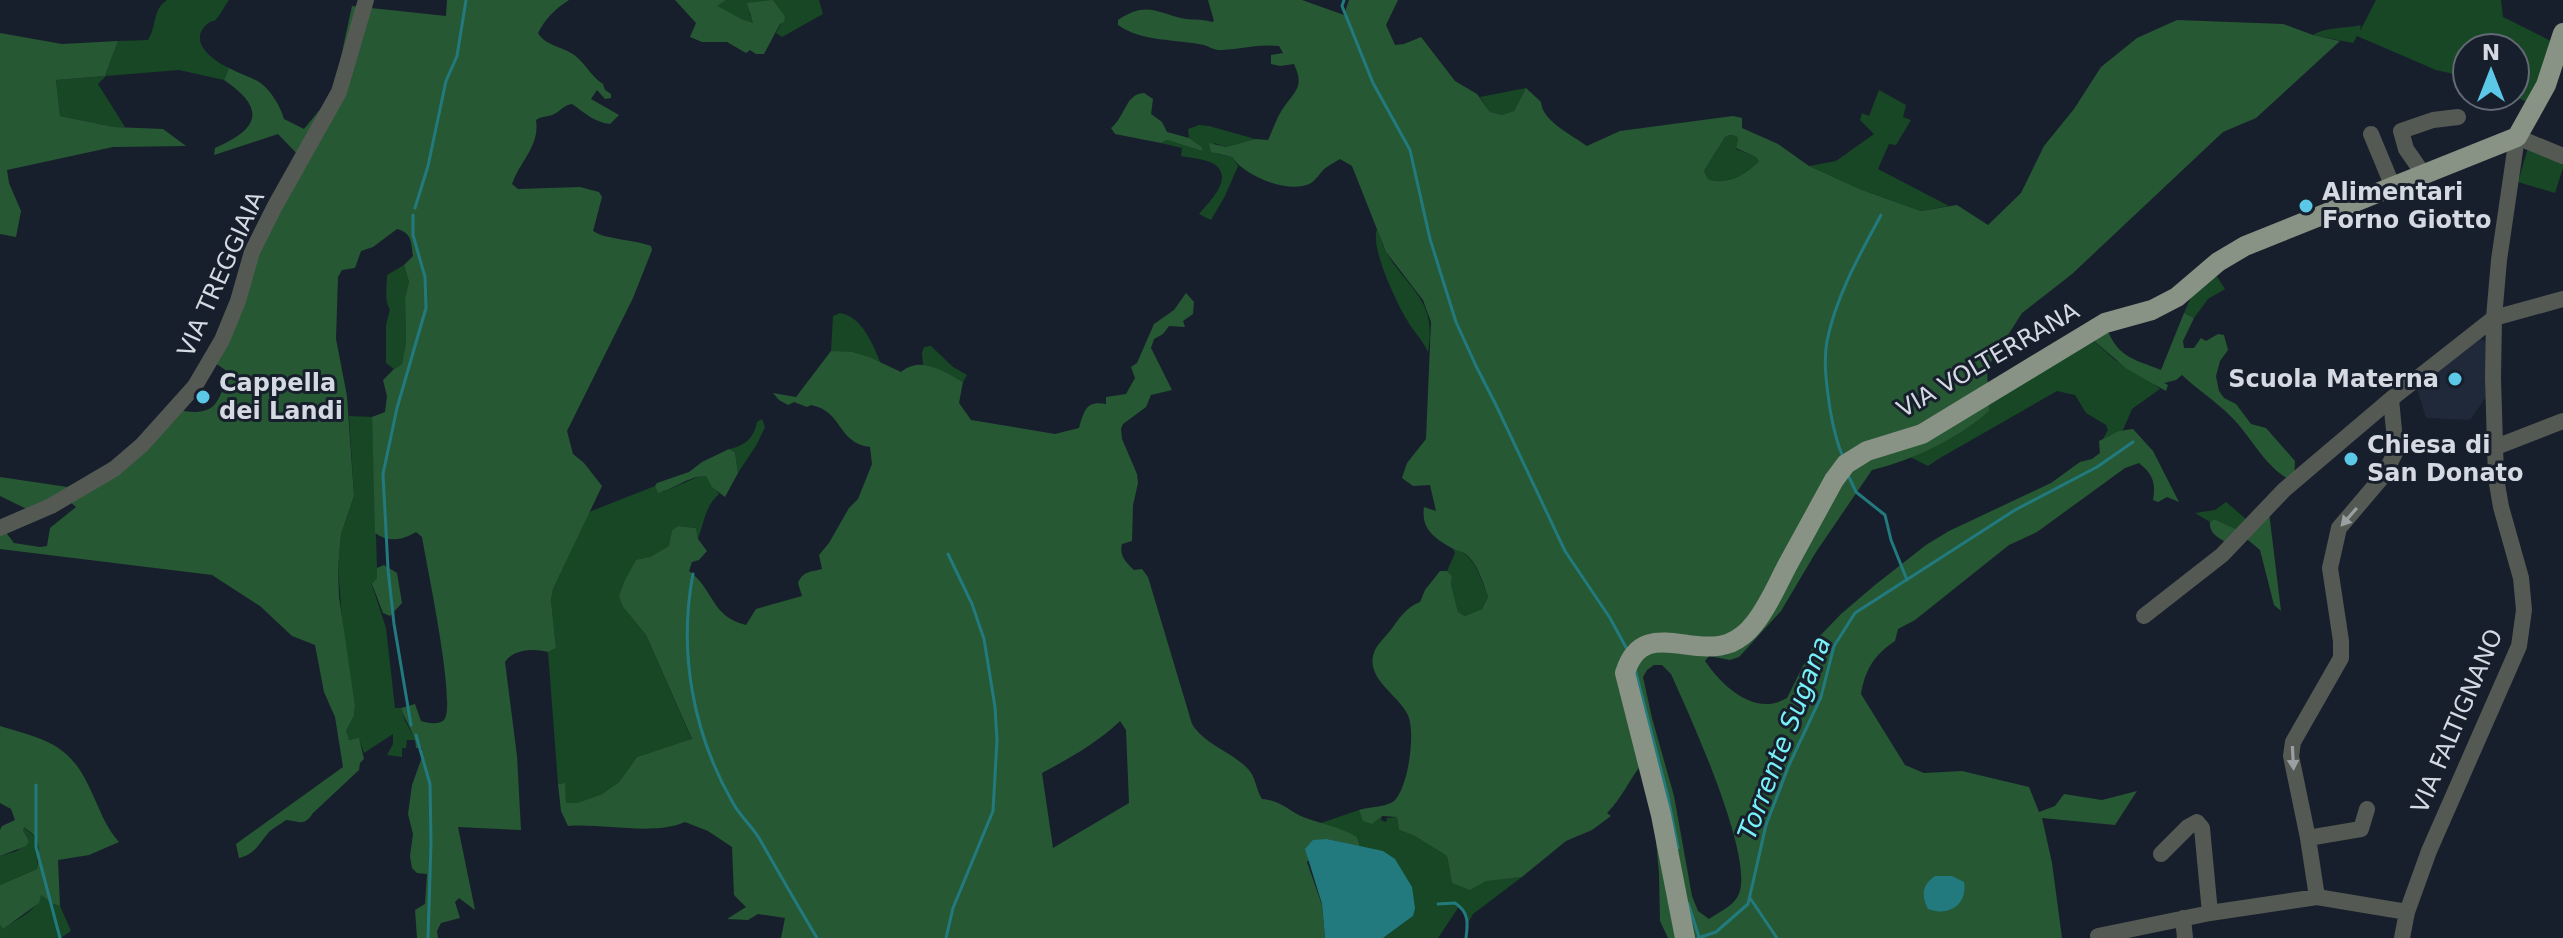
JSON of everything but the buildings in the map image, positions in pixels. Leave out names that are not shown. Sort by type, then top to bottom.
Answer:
[{"type":"main road","points":[[2517,137],[2546,85],[2563,33]]},
{"type":"main road","name":"VIA VOLTERRANA","points":[[1685,936],[1661,815],[1625,673],[1638,648],[1652,643],[1712,646],[1729,643],[1742,636],[1756,622],[1771,598],[1834,480],[1846,464],[1867,451],[1922,434],[2105,323],[2152,310],[2177,297],[2218,262],[2245,246],[2517,137]]},
{"type":"street","name":"VIA TREGGIAIA","points":[[0,528],[51,506],[114,469],[142,445],[195,386],[222,340],[238,301],[252,252],[269,217],[339,92],[366,0]]},
{"type":"street","points":[[2424,175],[2406,149],[2401,131],[2433,120],[2458,117]]},
{"type":"street","points":[[2371,134],[2393,187]]},
{"type":"street","points":[[2517,137],[2563,156]]},
{"type":"street","name":"VIA FALTIGNANO","points":[[2402,938],[2407,912],[2429,851],[2519,646],[2524,610],[2521,578],[2496,478],[2494,318],[2517,137]]},
{"type":"street","points":[[2144,616],[2222,555],[2284,490],[2391,399],[2494,318],[2562,295]]},
{"type":"street","points":[[2317,897],[2291,756],[2293,742],[2341,658],[2330,568],[2339,528],[2384,475],[2396,451],[2391,399]]},
{"type":"street","points":[[2496,447],[2563,421]]},
{"type":"street","points":[[2308,838],[2361,829],[2367,809]]},
{"type":"street","points":[[2161,854],[2197,822],[2202,828],[2210,913]]},
{"type":"street","points":[[2098,936],[2210,913],[2317,897],[2407,912]]},
{"type":"street","points":[[2183,918],[2185,938]]},
{"type":"shaded area","points":[[167,0],[229,0],[217,19],[207,24],[200,37],[210,56],[229,68],[224,80],[179,70],[106,76],[98,84],[125,127],[60,116],[56,80],[105,76],[118,41],[148,40],[159,8]]},
{"type":"shaded area","points":[[447,0],[569,0],[551,14],[538,33],[548,43],[580,60],[611,94],[611,98],[605,99],[597,90],[591,99],[619,115],[610,124],[604,123],[572,104],[536,120],[532,146],[512,184],[518,189],[580,187],[599,192],[602,197],[593,231],[651,246],[652,250],[633,298],[567,431],[573,454],[602,486],[553,589],[551,600],[556,648],[548,652],[518,652],[505,662],[517,756],[521,830],[458,827],[475,910],[459,898],[455,902],[460,918],[441,923],[438,938],[417,938],[415,910],[425,904],[427,874],[417,873],[412,868],[413,834],[408,814],[422,748],[416,748],[401,708],[415,704],[421,721],[442,722],[447,709],[447,689],[422,537],[416,532],[390,539],[375,533],[372,417],[385,412],[387,396],[383,380],[402,364],[406,342],[405,298],[409,282],[404,265],[413,256],[408,236],[397,229],[373,247],[361,251],[355,268],[342,270],[338,277],[336,339],[347,396],[354,496],[341,534],[338,568],[339,597],[355,705],[354,716],[346,731],[349,740],[359,738],[364,759],[359,770],[307,820],[286,820],[269,832],[253,851],[239,858],[236,844],[343,767],[335,717],[324,692],[315,645],[292,636],[260,606],[212,575],[0,549],[0,530],[4,530],[14,543],[47,546],[50,528],[76,507],[65,498],[35,513],[0,496],[0,477],[81,489],[174,409],[197,412],[212,407],[217,401],[227,371],[212,361],[301,158],[278,134],[214,155],[215,148],[241,133],[252,118],[252,109],[247,100],[224,80],[229,68],[263,85],[284,119],[304,129],[327,101],[336,80],[352,6],[446,16]]},
{"type":"shaded area","points":[[675,0],[726,0],[717,6],[753,23],[747,3],[773,0],[785,16],[784,22],[764,54],[750,50],[746,53],[727,42],[702,42],[690,37],[696,23]]},
{"type":"shaded area","points":[[726,0],[772,0],[749,13],[754,24],[716,6]]},
{"type":"shaded area","points":[[773,0],[819,0],[823,14],[782,37],[776,33],[785,16]]},
{"type":"shaded area","points":[[1208,0],[1302,0],[1344,15],[1349,0],[1398,0],[1386,25],[1395,45],[1421,37],[1455,81],[1477,94],[1490,112],[1502,115],[1514,111],[1526,88],[1541,102],[1552,121],[1587,146],[1620,131],[1733,116],[1742,118],[1742,128],[1778,144],[1809,166],[1862,190],[1921,211],[1957,205],[1988,225],[2021,193],[2044,146],[2074,109],[2101,67],[2137,38],[2177,20],[2283,24],[2340,41],[2256,118],[2223,132],[2072,274],[2022,313],[1987,368],[1989,411],[1963,431],[1934,447],[1872,470],[1816,552],[1781,611],[1739,657],[1730,660],[1709,656],[1705,661],[1730,689],[1752,701],[1775,703],[1787,698],[1816,640],[1841,614],[1926,545],[2051,483],[2080,462],[2100,453],[2099,441],[2119,431],[2133,429],[2153,451],[2179,502],[2167,497],[2158,502],[2153,500],[2154,484],[2148,471],[2139,463],[2125,468],[2037,532],[2009,545],[1915,620],[1898,629],[1895,641],[1872,664],[1861,694],[1905,765],[1924,773],[1962,771],[2029,787],[2039,812],[2055,806],[2064,794],[2102,800],[2137,791],[2115,825],[2042,818],[2052,863],[2062,938],[1668,938],[1660,921],[1651,789],[1642,764],[1607,813],[1611,816],[1592,830],[1566,841],[1522,877],[1486,881],[1470,890],[1452,883],[1447,856],[1399,830],[1397,817],[1382,816],[1372,824],[1363,821],[1359,810],[1391,803],[1399,794],[1411,749],[1409,718],[1374,670],[1372,660],[1375,650],[1403,614],[1420,602],[1440,571],[1447,571],[1452,576],[1458,612],[1465,616],[1482,609],[1488,597],[1472,560],[1438,539],[1426,526],[1424,507],[1436,511],[1430,485],[1413,486],[1402,478],[1407,463],[1426,439],[1431,322],[1423,300],[1386,252],[1352,166],[1340,159],[1324,169],[1311,183],[1291,187],[1268,182],[1246,171],[1232,157],[1211,152],[1209,143],[1226,147],[1255,139],[1268,140],[1280,113],[1297,88],[1299,78],[1294,64],[1271,64],[1271,55],[1283,53],[1279,46],[1218,50],[1148,37],[1118,25],[1118,20],[1128,14],[1145,10],[1186,19],[1214,21]],"holes":[[[1729,135],[1738,139],[1736,148],[1759,161],[1735,178],[1722,181],[1708,179],[1704,171]],[[1654,665],[1662,665],[1671,674],[1718,786],[1738,852],[1741,878],[1738,896],[1709,919],[1698,911],[1692,896],[1674,796],[1643,677]]]},
{"type":"shaded area","points":[[2376,0],[2501,0],[2503,17],[2551,41],[2544,67],[2531,94],[2531,32],[2451,32],[2451,73],[2357,36],[2353,43],[2313,35],[2330,29],[2361,25],[2360,31]]},
{"type":"shaded area","points":[[0,33],[62,44],[118,41],[105,76],[56,80],[60,116],[114,127],[163,129],[186,146],[113,147],[7,170],[21,211],[16,237],[0,234]]},
{"type":"shaded area","points":[[1526,88],[1514,111],[1502,115],[1490,112],[1480,97]]},
{"type":"shaded area","points":[[1879,90],[1906,105],[1903,117],[1911,120],[1896,145],[1889,144],[1878,169],[1949,206],[1921,211],[1862,190],[1809,166],[1836,161],[1874,134],[1860,120],[1862,113],[1869,116]]},
{"type":"shaded area","points":[[1144,93],[1153,99],[1151,114],[1162,122],[1167,132],[1189,138],[1202,147],[1202,151],[1167,140],[1161,143],[1115,134],[1111,128],[1129,101]]},
{"type":"shaded area","points":[[1199,125],[1255,139],[1226,147],[1214,143],[1217,154],[1232,157],[1238,166],[1211,220],[1199,214],[1218,190],[1222,176],[1220,170],[1207,161],[1181,156],[1182,148],[1161,143],[1167,140],[1202,151],[1202,147],[1189,138],[1188,129]]},
{"type":"shaded area","points":[[1728,135],[1738,139],[1736,149],[1757,157],[1759,161],[1735,178],[1722,181],[1708,179],[1704,171]]},
{"type":"shaded area","points":[[2528,148],[2563,159],[2555,193],[2518,182]]},
{"type":"shaded area","points":[[1377,229],[1386,252],[1425,308],[1430,334],[1428,352],[1391,288],[1377,248]]},
{"type":"shaded area","points":[[404,265],[409,282],[405,298],[406,342],[402,364],[394,369],[386,363],[386,325],[390,309],[386,298],[387,275]]},
{"type":"shaded area","points":[[2214,272],[2225,289],[2208,299],[2194,318],[2184,313],[2194,290]]},
{"type":"shaded area","points":[[1186,293],[1194,302],[1193,314],[1183,321],[1185,327],[1169,326],[1154,339],[1151,348],[1172,390],[1151,395],[1146,407],[1123,424],[1121,429],[1138,483],[1133,505],[1132,541],[1122,544],[1121,552],[1134,570],[1142,569],[1148,577],[1192,724],[1197,731],[1248,769],[1262,799],[1357,837],[1360,847],[1327,839],[1307,862],[1322,905],[1325,938],[781,938],[785,918],[758,914],[748,920],[727,919],[746,907],[734,895],[732,847],[708,831],[685,822],[643,829],[568,826],[561,811],[558,784],[565,783],[566,803],[577,803],[602,794],[619,782],[637,757],[692,739],[646,635],[623,607],[619,596],[636,560],[650,557],[669,546],[672,530],[678,526],[696,528],[698,539],[707,551],[699,560],[692,562],[689,571],[726,616],[746,625],[756,609],[802,596],[798,583],[800,579],[822,569],[819,555],[858,499],[872,464],[870,447],[851,440],[821,408],[794,402],[788,405],[773,393],[796,397],[831,351],[852,352],[901,372],[909,367],[924,365],[963,382],[959,403],[971,420],[1055,434],[1079,428],[1090,405],[1106,404],[1106,397],[1126,394],[1135,378],[1131,367],[1137,363],[1154,324],[1174,310]],"holes":[[[1120,721],[1126,730],[1129,803],[1053,848],[1042,773],[1093,743]]]},
{"type":"shaded area","points":[[840,313],[861,326],[881,364],[862,356],[831,351],[833,316]]},
{"type":"shaded area","points":[[2184,313],[2194,318],[2183,341],[2184,348],[2194,348],[2201,338],[2206,341],[2218,334],[2224,335],[2228,350],[2220,361],[2216,376],[2219,391],[2224,398],[2236,404],[2251,424],[2266,428],[2295,461],[2294,482],[2270,464],[2225,411],[2182,375],[2164,383],[2168,385],[2166,391],[2127,369],[2086,334],[2105,323],[2120,350],[2161,370]]},
{"type":"shaded area","points":[[2086,334],[2115,360],[2160,389],[2132,409],[2123,430],[2103,439],[2108,430],[2106,425],[2086,413],[2075,395],[2057,391],[1928,466],[1910,457],[1941,443],[1988,393]]},
{"type":"shaded area","points":[[2478,338],[2489,343],[2488,394],[2470,420],[2426,418],[2417,388]]},
{"type":"shaded area","points":[[931,346],[953,367],[967,375],[963,382],[923,365],[924,347]]},
{"type":"shaded area","points":[[349,416],[372,417],[377,578],[372,585],[386,628],[395,708],[401,708],[416,740],[407,740],[406,748],[402,748],[402,757],[387,755],[393,744],[393,734],[364,753],[359,739],[348,740],[346,731],[354,716],[355,705],[343,631],[338,568],[341,534],[354,496]]},
{"type":"shaded area","points":[[762,419],[765,427],[738,473],[735,452],[729,449],[748,440],[757,422]]},
{"type":"shaded area","points":[[729,449],[735,452],[738,473],[725,497],[712,487],[706,476],[693,478],[658,493],[657,483],[689,472]]},
{"type":"shaded area","points":[[706,476],[719,494],[708,509],[698,539],[696,528],[678,526],[672,530],[670,546],[650,557],[623,607],[646,635],[692,740],[637,757],[619,782],[602,794],[577,803],[566,803],[564,783],[558,784],[548,652],[556,648],[551,600],[553,589],[589,512],[655,486],[658,492],[663,492]]},
{"type":"shaded area","points":[[2226,502],[2252,524],[2238,530],[2214,519],[2210,522],[2195,513],[2215,510]]},
{"type":"shaded area","points":[[2269,512],[2281,611],[2274,605],[2260,550],[2242,535],[2231,545],[2216,536],[2210,526],[2214,519],[2238,530]]},
{"type":"shaded area","points":[[1453,549],[1461,551],[1472,561],[1488,597],[1482,609],[1465,616],[1458,612],[1452,576],[1447,571],[1455,553]]},
{"type":"shaded area","points":[[384,565],[397,573],[402,603],[390,616],[383,613],[372,584],[377,578],[377,568]]},
{"type":"shaded area","points":[[0,726],[44,740],[66,754],[84,777],[107,825],[119,842],[89,855],[58,860],[60,906],[41,895],[39,903],[3,929],[0,925],[0,885],[37,869],[39,850],[37,840],[24,827],[29,841],[26,846],[0,856],[0,830],[15,820],[11,809],[0,803]]},
{"type":"shaded area","points":[[1359,810],[1362,817],[1382,816],[1381,820],[1386,822],[1387,818],[1397,817],[1399,830],[1447,856],[1452,883],[1522,877],[1473,914],[1468,923],[1466,915],[1458,908],[1438,938],[1383,938],[1413,916],[1370,849],[1360,847],[1357,837],[1321,823]]},
{"type":"shaded area","points":[[23,826],[39,841],[37,869],[0,885],[0,856],[17,851],[29,841]]},
{"type":"shaded area","points":[[1327,839],[1383,851],[1395,859],[1412,887],[1413,916],[1383,938],[1325,938],[1322,904],[1305,849],[1313,840]]},
{"type":"shaded area","points":[[1935,876],[1952,876],[1964,882],[1963,897],[1955,907],[1943,911],[1928,909],[1924,891]]},
{"type":"shaded area","points":[[41,895],[60,906],[71,931],[61,938],[0,938],[0,925],[3,928],[25,914],[35,906]]},
{"type":"waterway","points":[[415,208],[428,166],[446,81],[457,56],[466,0]]},
{"type":"waterway","points":[[1344,0],[1342,6],[1373,83],[1410,150],[1430,239],[1456,322],[1565,551],[1628,651]]},
{"type":"waterway","points":[[411,725],[394,624],[383,474],[397,408],[426,308],[425,277],[413,235],[413,215]]},
{"type":"waterway","points":[[1843,457],[1829,401],[1825,367],[1827,341],[1843,292],[1881,215]]},
{"type":"waterway","name":"Torrente Sugana","points":[[1698,938],[1716,932],[1748,904],[1766,825],[1789,765],[1821,697],[1834,646],[1855,613],[2015,510],[2097,467],[2133,442]]},
{"type":"waterway","points":[[1848,475],[1856,492],[1885,515],[1907,580]]},
{"type":"waterway","points":[[946,938],[953,908],[993,811],[997,740],[984,639],[972,604],[948,554]]},
{"type":"waterway","points":[[693,574],[687,633],[689,663],[692,692],[708,749],[733,803],[759,838],[817,938]]},
{"type":"waterway","points":[[1635,669],[1678,848]]},
{"type":"waterway","points":[[416,735],[430,784],[428,938]]},
{"type":"waterway","points":[[36,785],[36,847],[60,938]]},
{"type":"waterway","points":[[1750,898],[1777,938]]},
{"type":"waterway","points":[[1438,904],[1455,903],[1463,910],[1467,923],[1466,938]]},
{"type":"waterway","points":[[1688,903],[1699,937]]},
{"type":"place","name":"Alimentari Forno Giotto","points":[[2306,206]]},
{"type":"place","name":"Scuola Materna","points":[[2455,379]]},
{"type":"place","name":"Cappella dei Landi","points":[[203,397]]},
{"type":"place","name":"Chiesa di San Donato","points":[[2351,459]]}]
